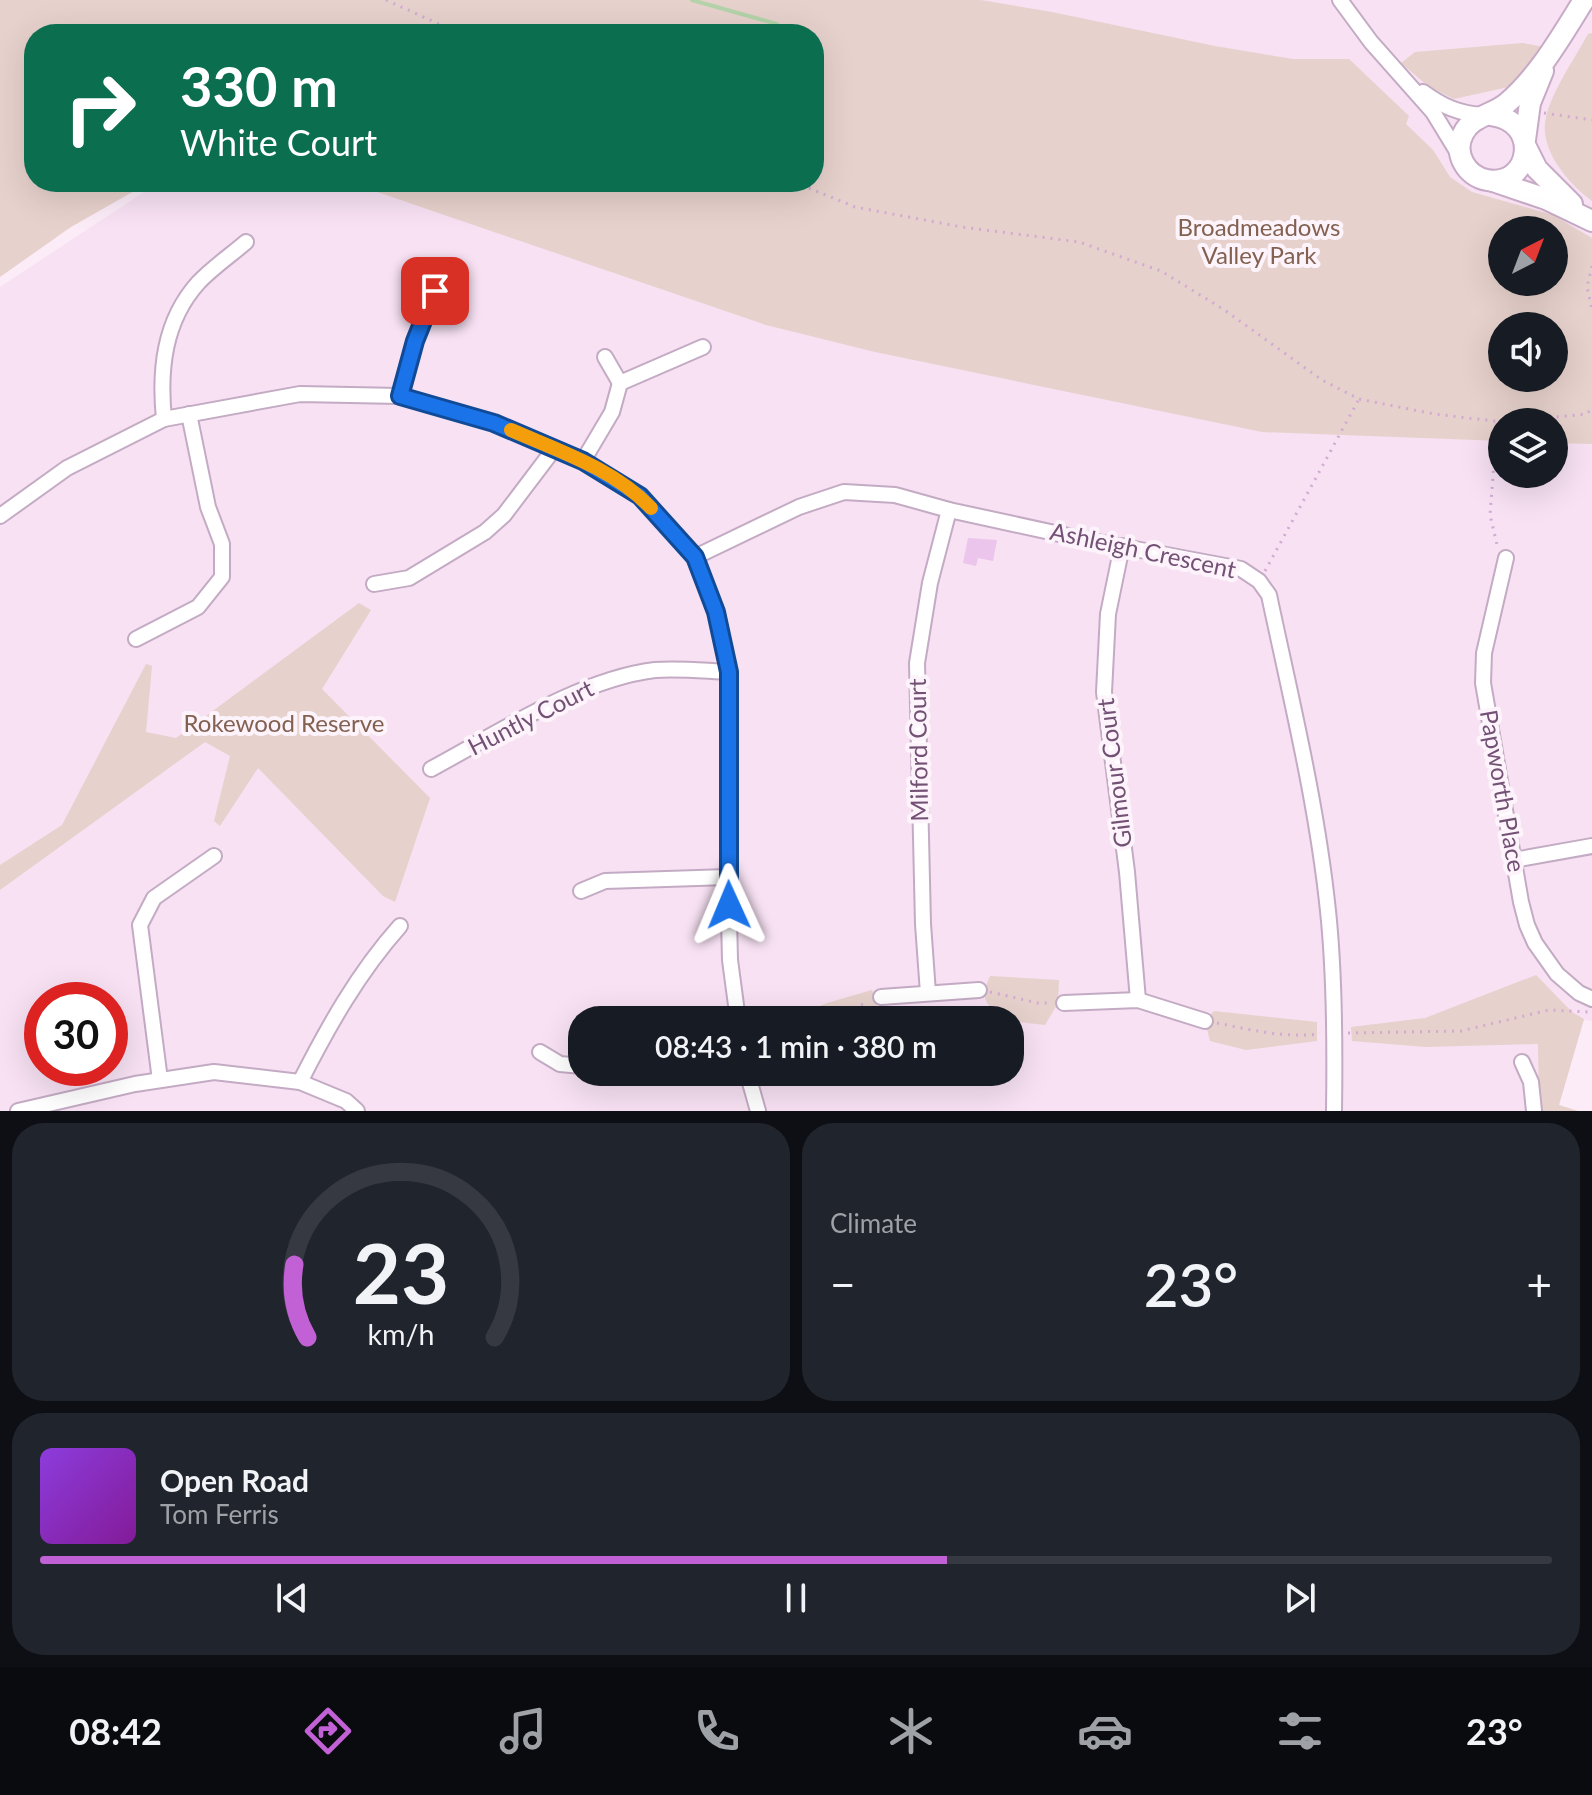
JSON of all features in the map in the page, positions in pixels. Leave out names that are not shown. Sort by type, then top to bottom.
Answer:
[{"type":"street","points":[[1340,0],[1371,42],[1433,112],[1472,175],[1546,199],[1590,219]]},
{"type":"street","points":[[1460,157],[1462,135],[1468,126],[1489,115],[1517,93],[1550,53],[1584,0]]},
{"type":"street","points":[[1493,181],[1506,179],[1523,160],[1530,103],[1550,53]]},
{"type":"street","points":[[1406,80],[1441,104],[1465,114],[1489,115],[1512,121],[1537,169],[1590,219]]},
{"type":"street","points":[[164,419],[160,382],[164,349],[178,312],[198,283],[246,242]]},
{"type":"street","points":[[400,396],[415,341],[435,291]]},
{"type":"street","points":[[620,383],[703,347]]},
{"type":"street","points":[[583,461],[612,412],[620,383],[605,357]]},
{"type":"street","points":[[0,516],[67,468],[164,419],[300,394],[400,396],[494,423],[583,461],[640,496],[695,557],[716,612],[729,672],[728,877],[730,960],[736,1006]]},
{"type":"street","points":[[136,639],[198,607],[222,577],[222,544],[208,507],[189,414]]},
{"type":"street","points":[[374,584],[409,578],[485,532],[504,515],[554,449]]},
{"type":"street","name":"Ashleigh Crescent","points":[[695,557],[799,507],[844,492],[895,495],[949,510],[1241,569],[1259,581],[1269,595],[1310,790],[1328,911],[1335,1032],[1334,1111]]},
{"type":"street","name":"Milford Court","points":[[928,993],[923,924],[917,663],[930,583],[949,510]]},
{"type":"street","name":"Gilmour Court","points":[[1122,546],[1108,614],[1104,692],[1127,872],[1138,1000]]},
{"type":"street","name":"Papworth Place","points":[[1508,554],[1484,653],[1483,683],[1521,902],[1535,943],[1557,974],[1579,993],[1592,999]]},
{"type":"street","name":"Huntly Court","points":[[431,769],[586,687],[657,670],[729,672]]},
{"type":"street","points":[[1514,860],[1592,846]]},
{"type":"street","points":[[160,1080],[140,925],[154,898],[214,856]]},
{"type":"street","points":[[581,891],[605,881],[728,877]]},
{"type":"street","points":[[300,1082],[372,958],[400,926]]},
{"type":"street","points":[[881,997],[979,990]]},
{"type":"street","points":[[1064,1003],[1138,1000],[1205,1021]]},
{"type":"street","points":[[540,1052],[560,1064],[568,1065]]},
{"type":"street","points":[[1522,1062],[1531,1082],[1534,1111]]},
{"type":"street","points":[[18,1111],[160,1080],[214,1072],[300,1082],[346,1101],[357,1111]]},
{"type":"street","points":[[751,1086],[758,1111]]},
{"type":"path","points":[[386,0],[439,24]]},
{"type":"path","points":[[1530,103],[1540,107],[1543,112],[1592,120]]},
{"type":"path","points":[[818,192],[855,207],[962,227],[1079,242],[1161,271],[1223,309],[1322,380],[1359,399],[1488,421]]},
{"type":"path","points":[[1592,266],[1587,287],[1592,310]]},
{"type":"path","points":[[1259,581],[1359,399]]},
{"type":"path","points":[[1568,416],[1586,414],[1592,409]]},
{"type":"path","points":[[1493,488],[1490,515],[1508,554]]},
{"type":"path","points":[[979,990],[1038,1003],[1064,1003]]},
{"type":"path","points":[[859,1006],[881,997]]},
{"type":"path","points":[[1205,1021],[1259,1032],[1303,1036],[1335,1032],[1461,1031],[1549,1010],[1587,1013],[1592,1010]]},
{"type":"shaded area","points":[[268,0],[1592,0],[1592,1021],[1584,1020],[1559,1105],[1578,1111],[0,1111],[0,287],[144,192],[824,192],[824,24],[653,24]]},
{"type":"green space","name":"Broadmeadows Valley Park","points":[[0,0],[981,0],[1293,59],[1349,59],[1409,116],[1406,124],[1433,150],[1450,177],[1472,192],[1555,216],[1488,216],[1488,296],[1568,296],[1568,224],[1592,238],[1592,444],[1568,443],[1568,408],[1488,408],[1488,440],[1262,432],[875,352],[766,325],[377,192],[824,192],[824,24],[24,24],[24,192],[132,192],[71,227],[0,277]]},
{"type":"green space","points":[[1592,33],[1592,201],[1557,165],[1545,129],[1549,107],[1558,86],[1588,34]]},
{"type":"green space","points":[[1523,43],[1544,47],[1513,86],[1454,99],[1429,87],[1401,63],[1415,52]]},
{"type":"green space","name":"Rokewood Reserve","points":[[359,603],[371,610],[322,689],[430,798],[395,902],[383,896],[258,768],[220,826],[214,821],[230,756],[205,742],[0,890],[0,865],[62,825],[146,664],[152,666],[146,732],[176,738]]},
{"type":"green space","points":[[1536,975],[1572,1012],[1584,1019],[1559,1105],[1578,1111],[1539,1111],[1538,1044],[1426,1047],[1352,1041],[1351,1027],[1425,1018]]},
{"type":"green space","points":[[990,976],[1059,980],[1058,1003],[1045,1025],[1024,1023],[1024,1006],[990,1006],[985,990]]},
{"type":"green space","points":[[872,990],[877,1006],[820,1006]]},
{"type":"green space","points":[[1214,1011],[1317,1022],[1317,1041],[1246,1050],[1210,1041],[1205,1021]]},
{"type":"building","points":[[968,538],[997,540],[993,561],[978,558],[976,566],[963,563]]},
{"type":"waterway","points":[[692,0],[777,24]]},
{"type":"slow traffic","points":[[511,430],[583,461],[640,496],[651,508]]},
{"type":"route","points":[[435,291],[415,341],[400,396],[494,423],[583,461],[640,496],[695,557],[709,588],[729,672],[729,905]]}]
